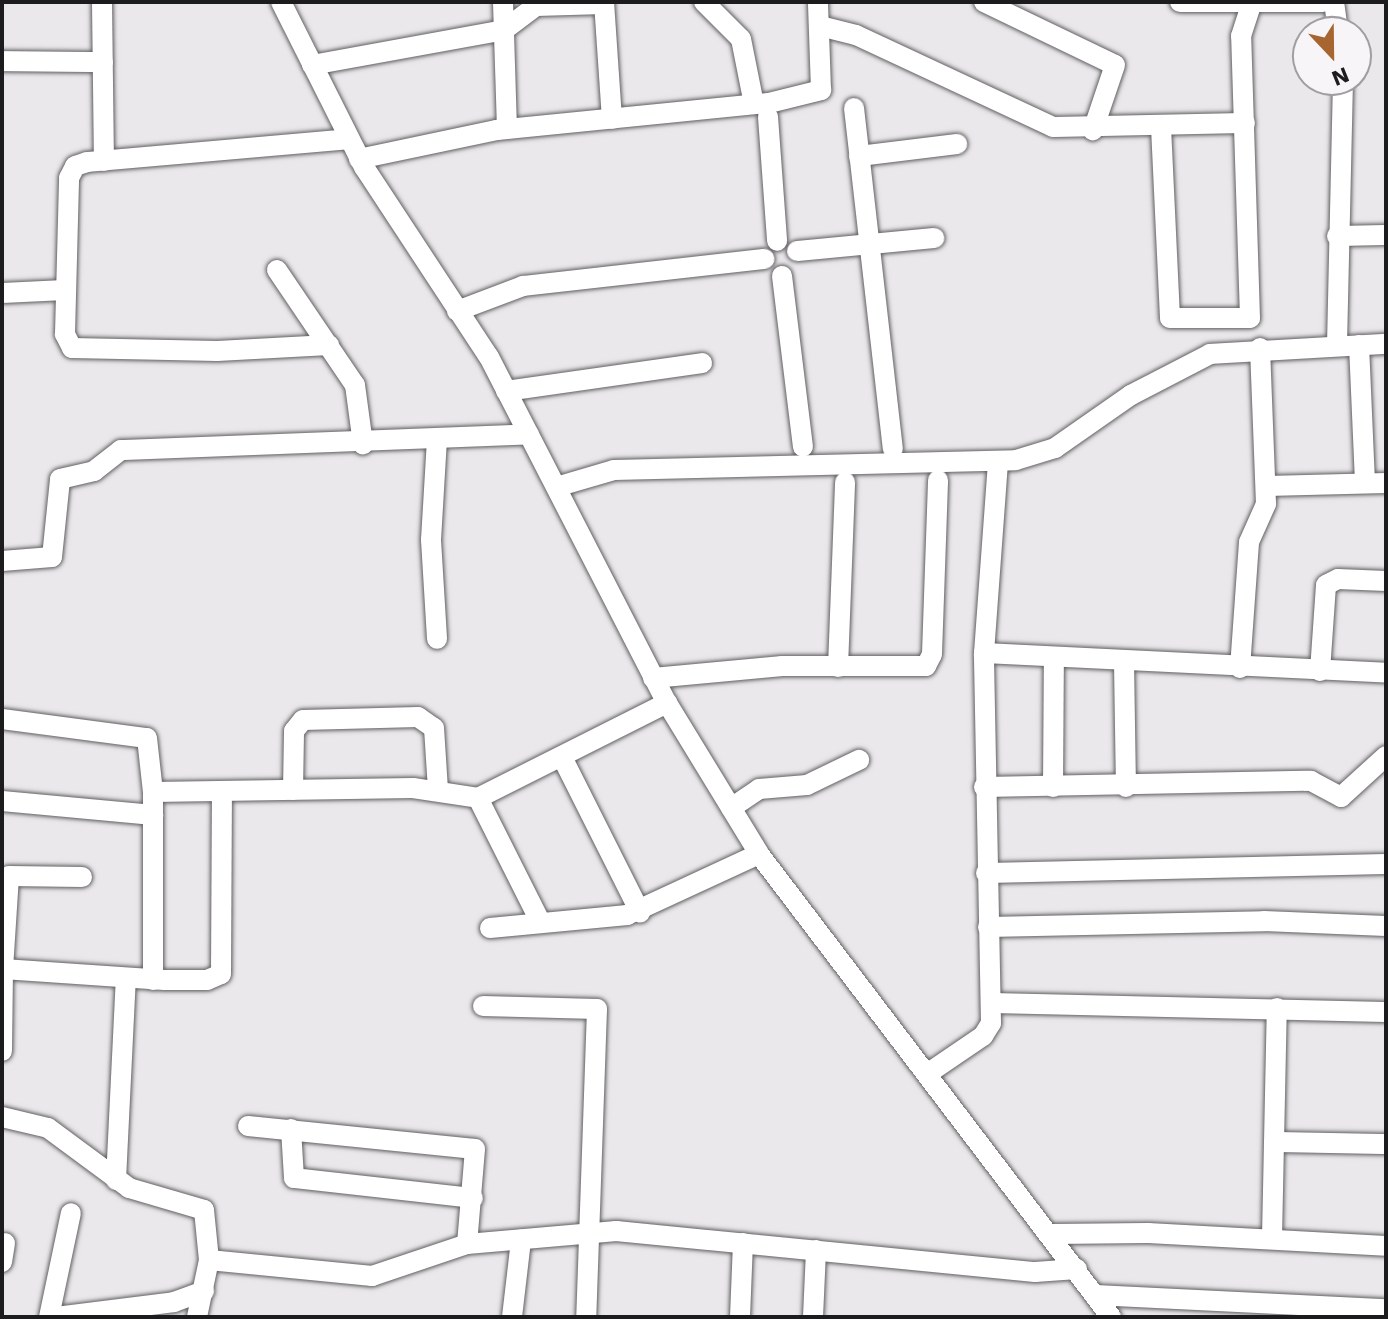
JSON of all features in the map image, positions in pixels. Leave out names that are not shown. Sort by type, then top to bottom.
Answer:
[{"type":"street","points":[[102,2],[104,161]]},
{"type":"street","points":[[281,2],[359,159],[506,391],[653,678],[759,854],[1052,1234],[1111,1317]]},
{"type":"street","points":[[503,2],[507,129]]},
{"type":"street","points":[[457,311],[523,286],[764,259],[777,241],[761,110],[741,39],[704,2]]},
{"type":"street","points":[[359,159],[507,129],[761,110],[823,88],[818,2]]},
{"type":"street","points":[[984,2],[1115,65],[1093,130]]},
{"type":"street","points":[[1180,2],[1323,2]]},
{"type":"street","points":[[312,65],[504,30],[536,6],[604,3],[612,119]]},
{"type":"street","points":[[1161,127],[1168,312],[1173,321],[1223,319],[1253,312],[1241,36],[1252,3]]},
{"type":"street","points":[[820,26],[856,35],[1053,127],[1093,130],[1245,123]]},
{"type":"street","points":[[2,61],[103,62]]},
{"type":"street","points":[[1337,345],[1342,96]]},
{"type":"street","points":[[854,108],[893,449]]},
{"type":"street","points":[[329,345],[78,350],[66,339],[65,290],[71,170],[104,161],[349,139]]},
{"type":"street","points":[[859,156],[957,144]]},
{"type":"street","points":[[1337,236],[1386,235]]},
{"type":"street","points":[[777,241],[797,251],[934,238]]},
{"type":"street","points":[[782,276],[796,268],[797,251]]},
{"type":"street","points":[[764,259],[767,269],[782,276]]},
{"type":"street","points":[[277,270],[358,392],[363,444]]},
{"type":"street","points":[[782,276],[803,447]]},
{"type":"street","points":[[2,293],[65,290]]},
{"type":"street","points":[[1223,319],[1224,351]]},
{"type":"street","points":[[556,487],[614,470],[998,462],[1055,448],[1131,395],[1224,351],[1386,344]]},
{"type":"street","points":[[1267,486],[1376,483],[1359,345]]},
{"type":"street","points":[[1240,668],[1249,542],[1264,513],[1267,486],[1260,348]]},
{"type":"street","points":[[506,391],[702,363]]},
{"type":"street","points":[[2,561],[52,557],[60,479],[94,471],[114,452],[363,444],[529,434]]},
{"type":"street","points":[[437,439],[431,540],[437,639]]},
{"type":"street","points":[[927,1074],[989,1029],[984,653],[998,462]]},
{"type":"street","points":[[653,678],[838,667],[919,667],[931,661],[938,480]]},
{"type":"street","points":[[838,667],[845,482]]},
{"type":"street","points":[[1320,671],[1326,585],[1338,579],[1386,581]]},
{"type":"street","points":[[984,653],[1054,659],[1386,673]]},
{"type":"street","points":[[1053,787],[1054,659]]},
{"type":"street","points":[[1124,662],[1126,787]]},
{"type":"street","points":[[153,792],[438,790],[478,798],[667,703]]},
{"type":"street","points":[[293,790],[294,731],[303,720],[418,717],[434,728],[438,790]]},
{"type":"street","points":[[2,719],[147,738],[153,792],[153,980]]},
{"type":"street","points":[[984,787],[1126,787],[1311,781],[1341,797],[1386,756]]},
{"type":"street","points":[[562,757],[640,912]]},
{"type":"street","points":[[731,808],[759,789],[807,785],[859,760]]},
{"type":"street","points":[[3,969],[153,980],[207,980],[221,974],[222,791]]},
{"type":"street","points":[[478,798],[541,923]]},
{"type":"street","points":[[2,801],[153,815]]},
{"type":"street","points":[[490,928],[640,912],[759,854]]},
{"type":"street","points":[[986,873],[1386,864]]},
{"type":"street","points":[[2,1051],[9,876],[82,877]]},
{"type":"street","points":[[988,927],[1234,921],[1386,926]]},
{"type":"street","points":[[116,1180],[126,978]]},
{"type":"street","points":[[991,1003],[1386,1012]]},
{"type":"street","points":[[483,1006],[597,1009],[586,1317]]},
{"type":"street","points":[[1272,1238],[1277,1008]]},
{"type":"street","points":[[2,1117],[48,1128],[116,1180],[204,1210],[210,1222],[209,1260],[197,1317]]},
{"type":"street","points":[[248,1126],[475,1149],[467,1244]]},
{"type":"street","points":[[291,1129],[294,1178],[473,1198]]},
{"type":"street","points":[[1274,1142],[1386,1144]]},
{"type":"street","points":[[49,1317],[71,1213]]},
{"type":"street","points":[[209,1260],[372,1276],[467,1244],[588,1231],[1035,1272],[1077,1269]]},
{"type":"street","points":[[1052,1234],[1272,1238],[1386,1246]]},
{"type":"street","points":[[512,1317],[521,1240]]},
{"type":"street","points":[[740,1317],[743,1243]]},
{"type":"street","points":[[813,1317],[816,1250]]},
{"type":"street","points":[[56,1317],[174,1302],[204,1291]]},
{"type":"street","points":[[1095,1295],[1386,1309]]}]
